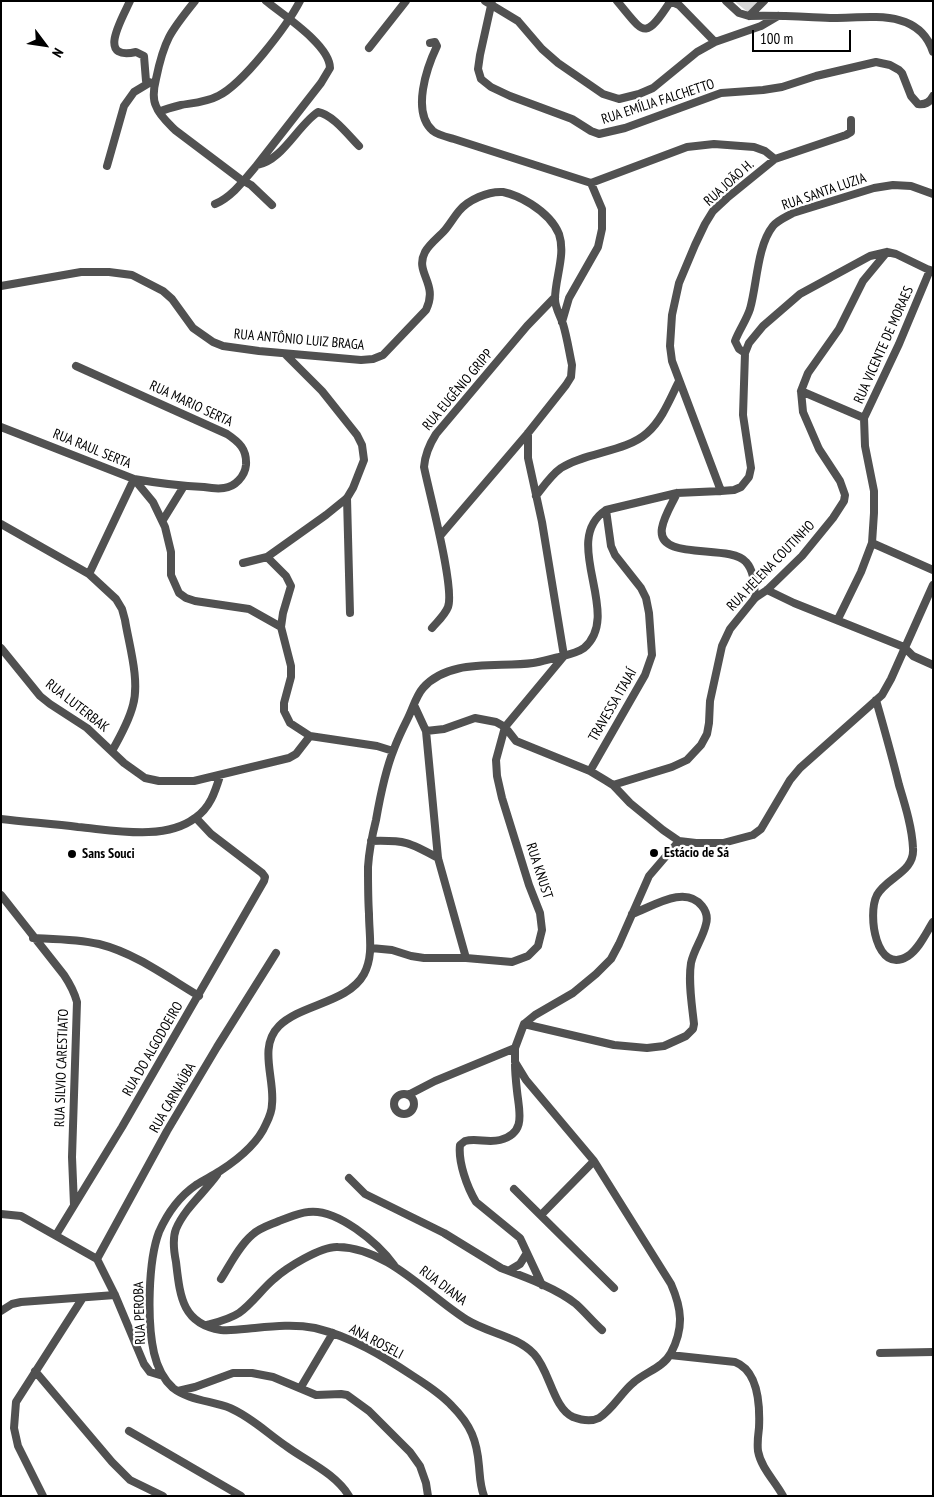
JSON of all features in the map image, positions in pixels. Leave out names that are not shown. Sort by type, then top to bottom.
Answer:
[{"type":"street","points":[[130,1],[116,31],[115,49],[120,53],[139,52],[144,56],[146,79],[152,83]]},
{"type":"street","points":[[195,1],[167,38],[152,83],[154,99],[159,112],[175,130],[251,185],[272,205]]},
{"type":"street","points":[[215,204],[222,201],[257,165],[330,68],[328,59],[320,46],[266,1]]},
{"type":"street","points":[[159,112],[212,99],[227,91],[255,63],[290,20],[300,1]]},
{"type":"street","points":[[369,48],[406,1]]},
{"type":"street","points":[[617,1],[638,26],[644,29],[651,28],[658,21],[670,2],[681,3],[715,42]]},
{"type":"street","points":[[726,1],[739,13],[750,16],[836,18],[867,16],[893,18],[920,30],[929,41],[933,52]]},
{"type":"street","points":[[750,16],[764,1]]},
{"type":"street","points":[[489,2],[518,21],[542,49],[558,63],[592,87],[611,98],[619,99],[653,88],[686,60],[715,42],[743,33],[778,16]]},
{"type":"street","name":"RUA EMÍLIA FALCHETTO","points":[[489,2],[478,69],[481,79],[491,87],[510,96],[572,119],[591,132],[599,134],[625,128],[709,96],[772,88],[876,62],[890,65],[899,70],[911,96],[918,104],[925,104],[932,99]]},
{"type":"street","points":[[430,43],[435,42],[437,46],[426,72],[422,101],[426,121],[432,130],[454,139],[591,183],[687,147],[714,144],[754,147],[765,151],[775,159]]},
{"type":"street","points":[[107,166],[124,106],[134,92],[152,83]]},
{"type":"street","points":[[257,165],[264,163],[279,152],[318,112],[329,117],[359,146]]},
{"type":"street","name":"RUA JOÃO H.","points":[[721,491],[672,361],[670,346],[672,315],[679,283],[694,245],[705,224],[720,204],[775,159],[846,135],[852,130],[851,120]]},
{"type":"street","points":[[562,322],[569,298],[598,247],[602,229],[602,209],[591,183]]},
{"type":"street","name":"RUA SANTA LUZIA","points":[[745,353],[739,349],[735,341],[749,312],[760,256],[768,235],[773,226],[780,220],[792,213],[874,188],[893,185],[911,186],[933,194]]},
{"type":"street","name":"RUA ANTÔNIO LUIZ BRAGA","points":[[1,286],[81,272],[109,272],[132,275],[163,291],[172,299],[193,328],[213,342],[234,348],[285,354],[360,360],[374,359],[382,355],[426,310],[430,302],[430,288],[422,267],[425,252],[447,228],[460,210],[470,201],[486,195],[502,192],[520,198],[540,210],[554,225],[559,234],[561,243],[555,306],[562,322],[572,365],[571,377],[528,433],[440,536]]},
{"type":"street","points":[[864,418],[801,391],[808,374],[839,329],[863,281],[887,252]]},
{"type":"street","points":[[207,1325],[196,1320],[188,1312],[179,1292],[174,1241],[175,1232],[185,1212],[220,1171],[238,1158],[263,1131],[272,1104],[268,1052],[274,1032],[290,1017],[337,996],[355,984],[362,977],[368,964],[371,948],[368,861],[371,841],[393,751],[422,690],[431,681],[448,672],[466,667],[535,663],[578,652],[586,646],[592,639],[598,608],[588,557],[589,536],[594,520],[606,510],[677,493],[734,490],[741,487],[749,477],[751,468],[743,415],[745,353],[749,343],[763,326],[800,294],[863,258],[887,252],[906,258],[932,271]]},
{"type":"street","name":"RUA VICENTE DE MORAES","points":[[838,619],[861,572],[872,543],[874,491],[866,446],[864,418],[932,271]]},
{"type":"street","name":"RUA EUGÊNIO GRIPP","points":[[432,628],[445,613],[450,599],[440,536],[424,467],[424,457],[436,434],[527,326],[555,297]]},
{"type":"street","points":[[243,564],[267,557],[347,498],[360,474],[364,460],[362,445],[357,435],[322,391],[285,354]]},
{"type":"street","name":"RUA MARIO SERTA","points":[[76,366],[227,434],[243,447],[246,454],[246,470],[241,478],[234,484],[224,488],[184,486],[134,479]]},
{"type":"street","points":[[536,496],[560,468],[645,435],[661,415],[677,378]]},
{"type":"street","name":"RUA HELENA COUTINHO","points":[[613,786],[672,768],[687,760],[701,745],[707,734],[710,701],[722,646],[730,629],[755,598],[767,590],[802,556],[833,518],[844,501],[845,495],[840,480],[819,449],[808,425],[803,412],[801,391]]},
{"type":"street","name":"RUA RAUL SERTA","points":[[1,428],[134,479],[153,502],[163,520],[169,538],[171,575],[180,593],[186,598],[195,601],[249,609],[280,627]]},
{"type":"street","points":[[528,433],[528,458],[542,522],[564,656]]},
{"type":"street","points":[[90,574],[134,479]]},
{"type":"street","points":[[163,520],[184,486]]},
{"type":"street","points":[[677,493],[661,530],[662,538],[666,544],[675,548],[720,552],[745,560],[754,580],[755,598]]},
{"type":"street","points":[[347,498],[350,614]]},
{"type":"street","name":"TRAVESSA ITAJAÍ","points":[[590,771],[645,675],[652,654],[646,598],[641,588],[615,555],[611,546],[606,510]]},
{"type":"street","points":[[1,524],[90,574],[116,599],[122,609],[135,679],[133,705],[124,730],[112,751]]},
{"type":"street","points":[[872,543],[933,570]]},
{"type":"street","points":[[267,557],[286,576],[291,586],[282,613],[280,627],[291,666],[291,677],[284,703],[284,712],[290,723],[310,736],[376,746],[393,751]]},
{"type":"street","points":[[426,731],[444,729],[464,720],[485,718],[505,727],[513,739],[519,743],[590,771],[613,786],[642,814],[679,841],[723,843],[753,835],[761,829],[790,780],[800,768],[887,688],[933,584]]},
{"type":"street","points":[[767,590],[794,603],[904,647],[913,656],[933,665]]},
{"type":"street","name":"RUA LUTERBAK","points":[[1,648],[40,696],[87,728],[138,774],[150,780],[194,781],[289,758],[296,754],[310,736]]},
{"type":"street","name":"RUA KNUST","points":[[371,948],[392,950],[424,958],[466,958],[512,962],[528,956],[538,946],[542,930],[540,913],[529,885],[497,776],[496,760],[505,727],[564,656]]},
{"type":"street","points":[[876,700],[904,803],[913,849],[910,864],[878,894],[873,913],[875,939],[878,946],[889,957],[902,959],[910,955],[918,946],[933,922]]},
{"type":"street","points":[[414,705],[426,731],[438,858],[466,958]]},
{"type":"street","points":[[1,819],[134,832],[169,830],[196,818],[211,801],[220,776]]},
{"type":"street","name":"RUA DO ALGODOEIRO","points":[[56,1235],[122,1127],[264,881],[265,877],[262,873],[210,834],[196,818]]},
{"type":"street","points":[[371,841],[399,840],[409,842],[438,858]]},
{"type":"street","points":[[542,1284],[520,1238],[476,1202],[468,1185],[460,1157],[460,1148],[464,1140],[500,1140],[507,1138],[514,1132],[519,1124],[520,1113],[516,1086],[515,1048],[524,1024],[535,1015],[573,993],[596,974],[611,958],[649,876],[679,841]]},
{"type":"street","name":"RUA SILVIO CARESTIATO","points":[[1,895],[72,987],[77,1002],[72,1158],[74,1205]]},
{"type":"street","points":[[524,1024],[614,1045],[647,1048],[664,1046],[690,1033],[694,1024],[691,965],[694,950],[706,924],[705,909],[696,899],[678,896],[632,914]]},
{"type":"street","points":[[33,938],[79,940],[118,950],[146,964],[198,996]]},
{"type":"street","name":"RUA CARNAÚBA","points":[[97,1259],[167,1131],[217,1046],[276,953]]},
{"type":"street","points":[[408,1095],[435,1081],[515,1048]]},
{"type":"street","points":[[515,1062],[526,1080],[594,1160],[671,1284],[679,1302],[681,1316],[679,1331],[670,1355],[735,1362],[741,1364],[750,1374],[758,1402],[757,1441],[760,1458],[783,1496]]},
{"type":"street","points":[[541,1215],[594,1160]]},
{"type":"street","name":"RUA PEROBA","points":[[220,1171],[195,1186],[176,1204],[158,1234],[150,1284],[150,1316],[154,1354],[163,1376],[177,1391],[230,1408],[242,1415],[337,1482],[349,1496]]},
{"type":"street","points":[[348,1178],[365,1194],[444,1233],[501,1268],[542,1284],[576,1304],[602,1330]]},
{"type":"street","points":[[514,1189],[614,1288]]},
{"type":"street","points":[[221,1279],[252,1234],[309,1212],[326,1214],[348,1224],[375,1242],[395,1266]]},
{"type":"street","points":[[1,1214],[21,1216],[97,1259],[115,1295],[144,1364],[150,1372],[163,1376]]},
{"type":"street","name":"RUA DIANA","points":[[207,1325],[240,1312],[275,1278],[304,1259],[336,1247],[354,1249],[395,1266],[469,1321],[527,1347],[536,1355],[543,1366],[563,1410],[571,1416],[587,1420],[598,1418],[613,1405],[632,1383],[658,1367],[670,1355]]},
{"type":"street","points":[[510,1270],[520,1264],[526,1251]]},
{"type":"street","points":[[1,1311],[12,1304],[115,1295]]},
{"type":"street","points":[[43,1496],[18,1446],[14,1428],[16,1402],[82,1299]]},
{"type":"street","name":"ANA ROSELI","points":[[207,1325],[221,1330],[291,1325],[315,1328],[376,1352],[428,1386],[453,1406],[474,1435],[478,1448],[480,1485],[484,1496]]},
{"type":"street","points":[[301,1388],[333,1334]]},
{"type":"street","points":[[880,1353],[933,1352]]},
{"type":"street","points":[[35,1370],[112,1462],[130,1480],[163,1496]]},
{"type":"street","points":[[177,1391],[195,1387],[234,1373],[264,1374],[316,1395],[347,1395],[369,1411],[398,1439],[420,1466],[428,1496]]},
{"type":"street","points":[[130,1432],[240,1496]]},
{"type":"shaded area","points":[[734,1],[761,1],[749,13]]},
{"type":"place","name":"Estácio de Sá","points":[[654,853]]},
{"type":"place","name":"Sans Souci","points":[[72,854]]}]
